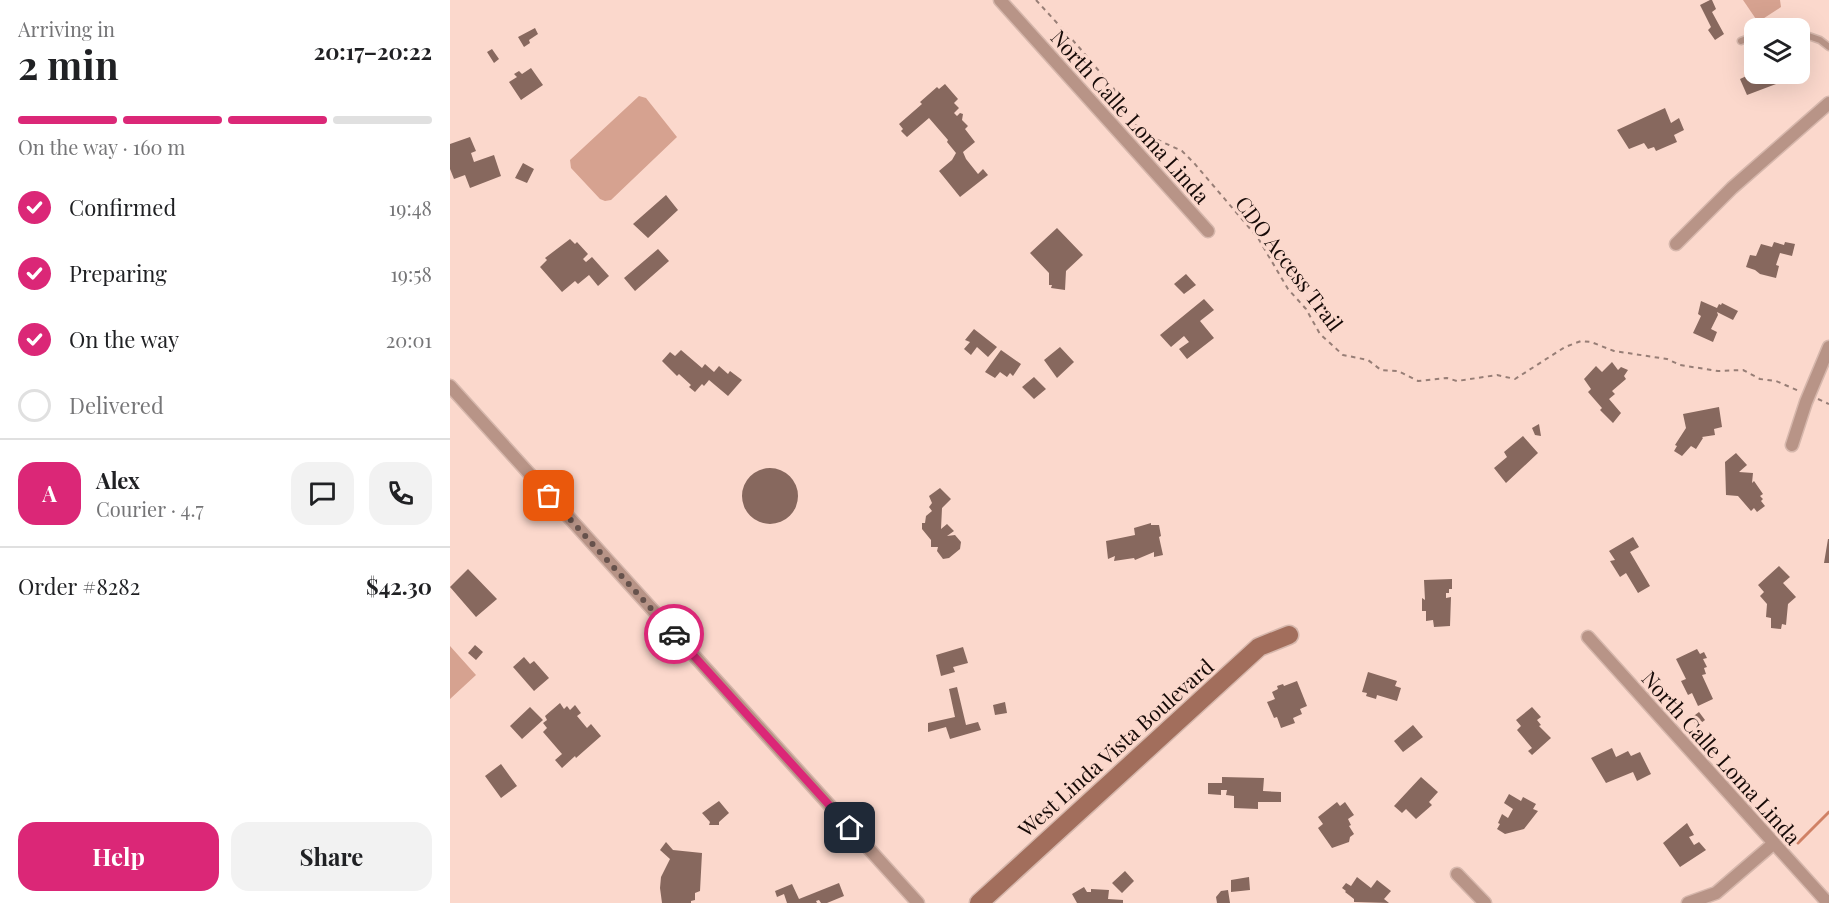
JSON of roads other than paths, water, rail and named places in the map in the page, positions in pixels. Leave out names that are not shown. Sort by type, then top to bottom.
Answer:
[{"type":"street","name":"North Calle Loma Linda","points":[[1000,0],[1208,231]]},
{"type":"street","points":[[1676,244],[1732,188],[1829,103]]},
{"type":"street","points":[[1792,445],[1829,347]]},
{"type":"street","points":[[450,386],[918,903]]},
{"type":"street","name":"West Linda Vista Boulevard","points":[[980,903],[1259,646],[1289,635]]},
{"type":"street","name":"North Calle Loma Linda","points":[[1588,637],[1828,903]]},
{"type":"street","points":[[1688,903],[1716,893],[1773,844]]},
{"type":"street","points":[[1457,874],[1485,903]]},
{"type":"lane","points":[[1810,36],[1829,47]]},
{"type":"waterway","points":[[1798,843],[1829,812]]}]
